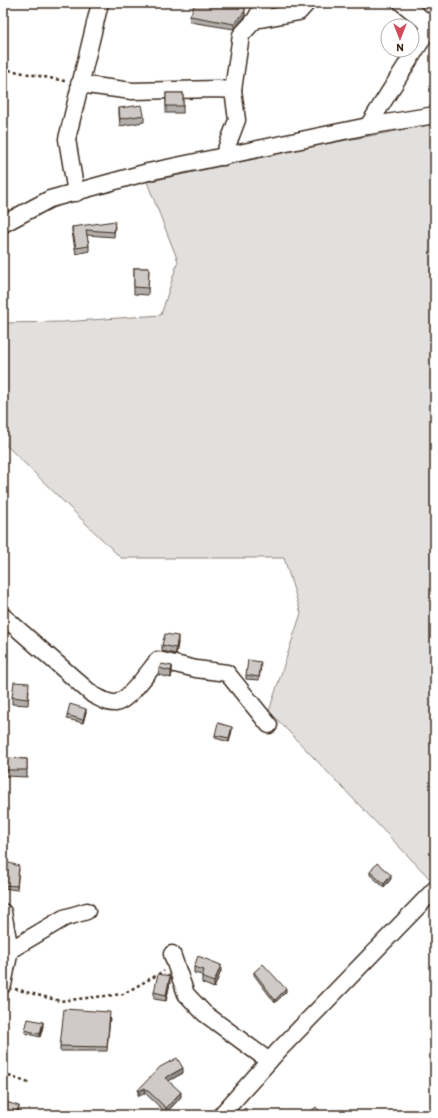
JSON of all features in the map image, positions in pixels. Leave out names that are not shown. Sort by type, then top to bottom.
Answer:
[{"type":"street","points":[[76,193],[67,139],[79,84],[100,3]]},
{"type":"street","points":[[223,157],[237,120],[233,90],[241,35],[255,20],[264,3]]},
{"type":"street","points":[[255,20],[299,12],[307,3]]},
{"type":"street","points":[[368,126],[433,23],[402,3]]},
{"type":"street","points":[[79,84],[132,91],[233,90]]},
{"type":"street","points":[[3,224],[50,199],[148,172],[368,126],[435,115]]},
{"type":"street","points":[[3,616],[93,695],[105,701],[116,703],[125,699],[158,660],[196,669],[227,673],[269,725]]},
{"type":"street","points":[[221,1115],[269,1062],[435,889]]},
{"type":"street","points":[[3,912],[10,950],[7,987]]},
{"type":"street","points":[[10,950],[64,918],[87,912]]},
{"type":"street","points":[[172,954],[186,994],[204,1013],[269,1062]]},
{"type":"path","points":[[3,69],[79,84]]},
{"type":"path","points":[[7,987],[60,1001],[122,994],[166,970],[172,954]]},
{"type":"path","points":[[3,1074],[29,1083]]},
{"type":"shaded area","points":[[435,124],[434,883],[269,711],[301,613],[284,558],[121,558],[3,442],[3,323],[63,322],[161,315],[178,261],[147,182],[320,145]]},
{"type":"building","points":[[195,3],[216,3],[245,8],[245,11],[234,24],[190,16]]},
{"type":"building","points":[[166,93],[183,93],[183,106],[166,106]]},
{"type":"building","points":[[142,105],[144,115],[120,119],[119,108]]},
{"type":"building","points":[[115,221],[114,232],[86,230],[89,246],[76,248],[72,227]]},
{"type":"building","points":[[134,268],[149,268],[148,288],[134,287]]},
{"type":"building","points":[[165,634],[178,636],[176,648],[162,645]]},
{"type":"building","points":[[248,660],[261,662],[259,677],[246,675]]},
{"type":"building","points":[[162,664],[172,666],[171,671],[159,668]]},
{"type":"building","points":[[14,682],[29,683],[28,699],[12,697]]},
{"type":"building","points":[[70,704],[86,709],[83,720],[67,715]]},
{"type":"building","points":[[218,723],[232,727],[229,738],[215,735]]},
{"type":"building","points":[[4,758],[27,759],[27,770],[4,770]]},
{"type":"building","points":[[3,861],[19,866],[17,886],[3,885]]},
{"type":"building","points":[[377,863],[391,875],[384,884],[370,872]]},
{"type":"building","points":[[198,956],[221,965],[214,982],[202,977],[204,970],[194,967]]},
{"type":"building","points":[[263,964],[286,989],[275,1000],[254,972]]},
{"type":"building","points":[[158,974],[170,976],[166,995],[154,992]]},
{"type":"building","points":[[64,1009],[110,1012],[107,1047],[60,1046]]},
{"type":"building","points":[[28,1019],[43,1022],[40,1034],[25,1030]]},
{"type":"building","points":[[177,1058],[183,1068],[165,1078],[181,1092],[166,1108],[145,1088],[139,1091],[138,1090],[160,1067]]},
{"type":"building","points":[[3,1101],[19,1106],[15,1115],[3,1115]]},
{"type":"building","points":[[316,1107],[323,1114],[322,1115],[306,1115]]},
{"type":"building","points":[[245,1108],[254,1115],[239,1115]]}]
